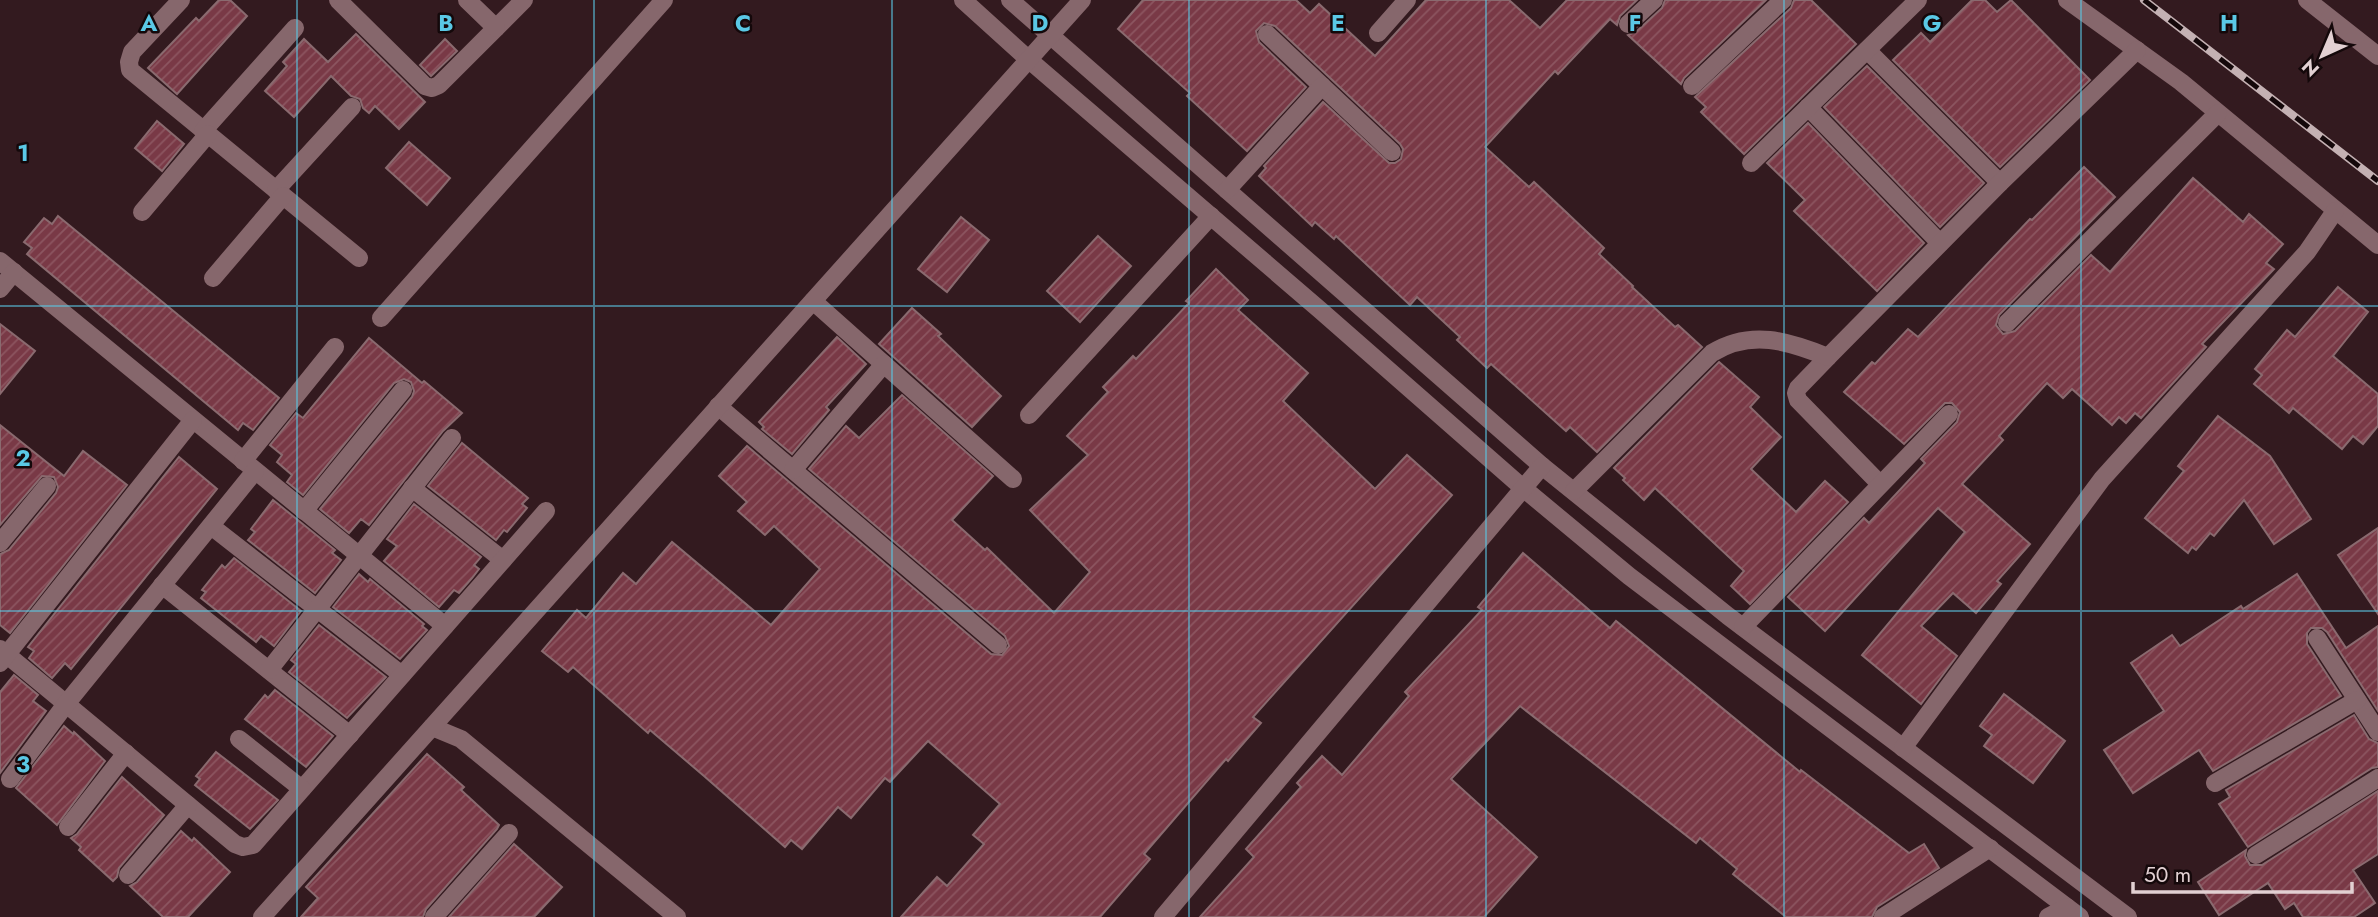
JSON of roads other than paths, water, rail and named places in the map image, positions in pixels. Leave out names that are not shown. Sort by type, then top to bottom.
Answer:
[{"type":"street","points":[[181,0],[132,51],[130,69],[359,258]]},
{"type":"street","points":[[338,0],[425,86],[432,88],[439,85],[524,0]]},
{"type":"street","points":[[467,0],[496,28]]},
{"type":"street","points":[[381,318],[664,0]]},
{"type":"street","points":[[963,0],[1523,488],[1650,592],[2073,912]]},
{"type":"street","points":[[1010,0],[1542,466],[1743,627],[2128,917]]},
{"type":"street","points":[[262,917],[1082,0]]},
{"type":"street","points":[[1378,33],[1407,0]]},
{"type":"street","points":[[1629,24],[1654,0]]},
{"type":"street","points":[[1692,86],[1783,0]]},
{"type":"street","points":[[1751,163],[1918,0]]},
{"type":"street","points":[[2067,0],[2181,82],[2378,245]]},
{"type":"street","points":[[2307,0],[2378,56]]},
{"type":"street","points":[[142,212],[205,132],[295,27]]},
{"type":"street","points":[[1267,34],[1392,152]]},
{"type":"street","points":[[1867,50],[2000,183]]},
{"type":"street","points":[[1880,484],[1798,400],[1798,388],[2000,183],[2137,50]]},
{"type":"street","points":[[1227,190],[1322,86]]},
{"type":"street","points":[[213,278],[279,193],[352,107]]},
{"type":"street","points":[[1808,107],[1940,243]]},
{"type":"street","points":[[2007,323],[2218,113]]},
{"type":"street","points":[[1903,748],[2102,479],[2307,252],[2335,211]]},
{"type":"street","points":[[1029,415],[1211,216]]},
{"type":"street","points":[[0,289],[7,267],[445,626]]},
{"type":"street","points":[[1320,310],[1340,288]]},
{"type":"street","points":[[813,300],[1013,479]]},
{"type":"street","points":[[1574,491],[1712,353],[1722,347],[1750,338],[1801,346],[1828,356]]},
{"type":"street","points":[[10,779],[66,704],[211,526],[249,466],[335,347]]},
{"type":"street","points":[[793,470],[884,364]]},
{"type":"street","points":[[304,511],[403,390]]},
{"type":"street","points":[[718,406],[998,645]]},
{"type":"street","points":[[1743,627],[1949,414]]},
{"type":"street","points":[[193,419],[2,656],[66,704],[235,844],[243,847],[253,845],[546,511]]},
{"type":"street","points":[[268,670],[452,438]]},
{"type":"street","points":[[1163,917],[1542,466]]},
{"type":"street","points":[[0,543],[47,486]]},
{"type":"street","points":[[412,488],[503,560]]},
{"type":"street","points":[[211,526],[402,675]]},
{"type":"street","points":[[162,585],[350,735]]},
{"type":"street","points":[[2317,638],[2378,732]]},
{"type":"street","points":[[2215,783],[2357,700]]},
{"type":"street","points":[[432,727],[461,739],[677,917]]},
{"type":"street","points":[[239,739],[302,789]]},
{"type":"street","points":[[68,827],[125,753]]},
{"type":"street","points":[[2256,855],[2378,778]]},
{"type":"street","points":[[128,875],[188,805]]},
{"type":"street","points":[[434,917],[509,833]]},
{"type":"street","points":[[1883,917],[1990,848]]},
{"type":"street","points":[[2048,917],[2073,912]]},
{"type":"railway","points":[[2144,0],[2378,181]]}]
